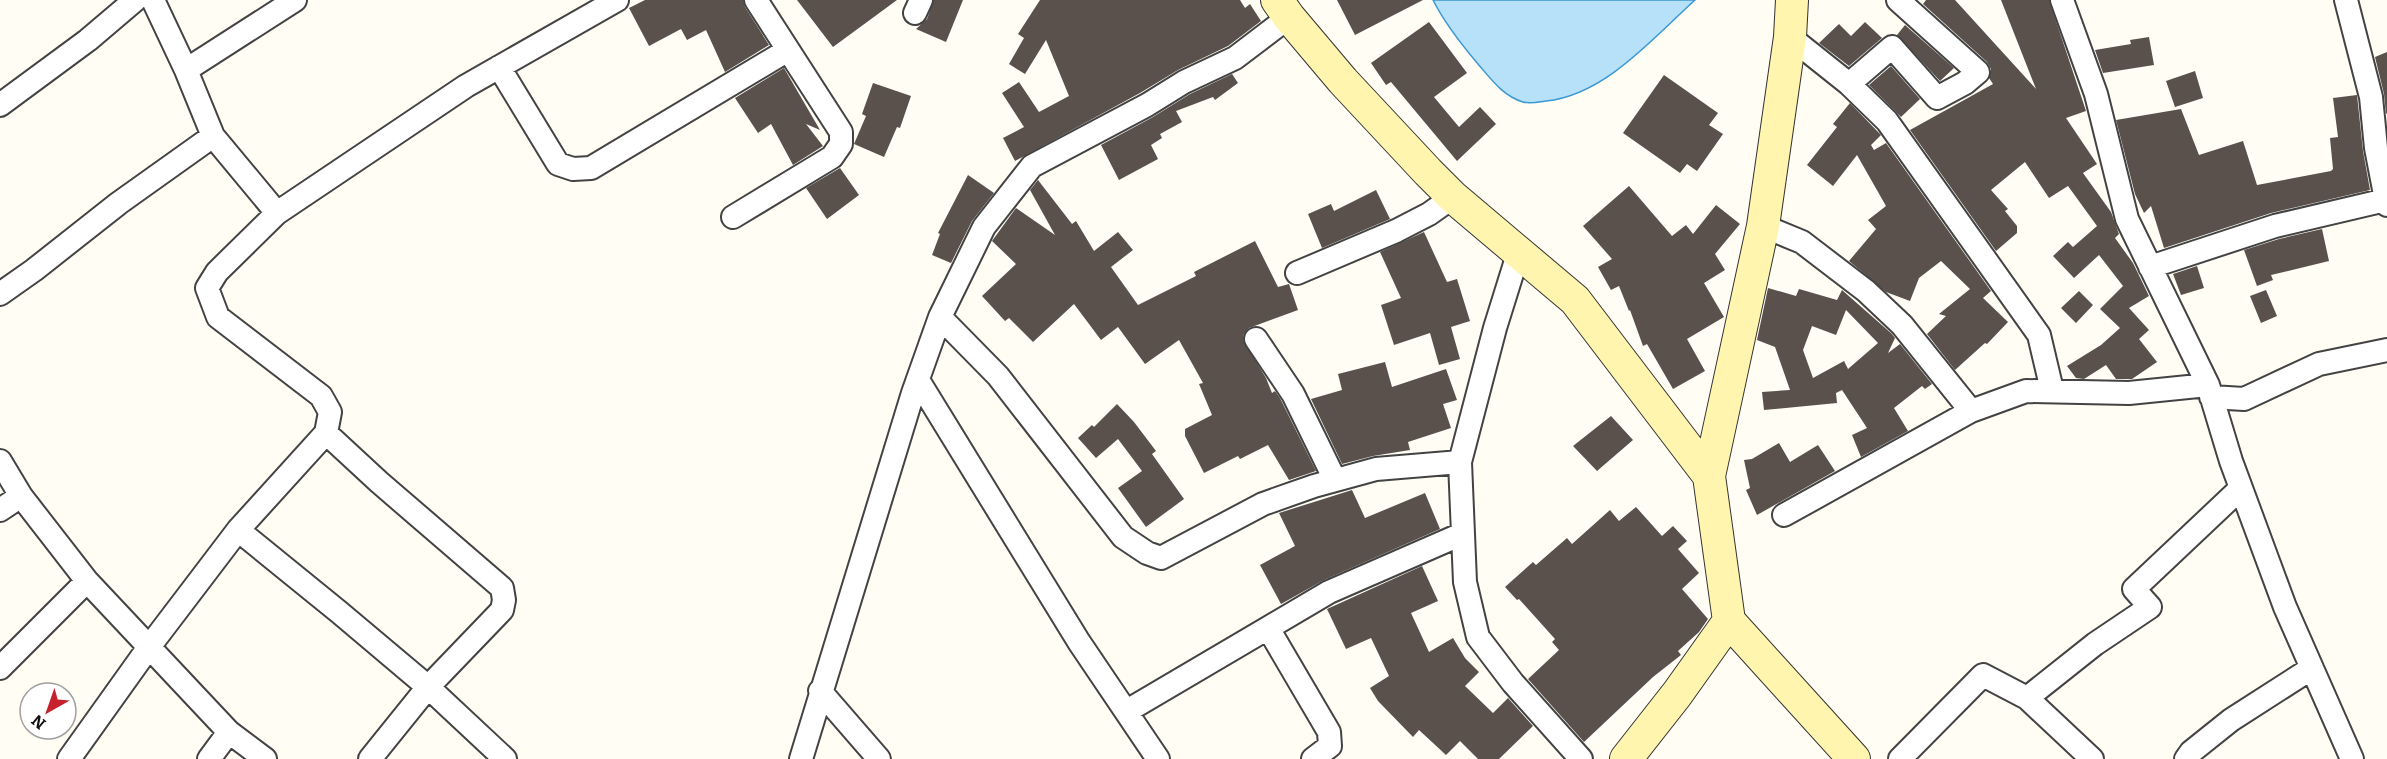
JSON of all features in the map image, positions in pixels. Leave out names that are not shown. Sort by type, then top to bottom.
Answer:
[{"type":"main road","points":[[1792,0],[1790,37],[1763,226],[1709,476],[1729,621],[1854,759]]},
{"type":"main road","points":[[1283,8],[1343,81],[1453,197],[1575,300],[1709,476]]},
{"type":"main road","points":[[1626,759],[1677,694],[1729,621]]},
{"type":"street","points":[[0,105],[88,40],[135,0]]},
{"type":"street","points":[[153,0],[186,70],[213,136],[277,213]]},
{"type":"street","points":[[186,70],[295,0]]},
{"type":"street","points":[[69,759],[149,647],[238,530],[326,433],[330,412],[321,396],[218,317],[207,288],[217,272],[277,213],[456,93],[617,0]]},
{"type":"street","points":[[733,217],[832,157],[841,144],[841,132],[756,0]]},
{"type":"street","points":[[1849,84],[1892,47],[1937,98],[1965,83],[1978,72],[1898,0]]},
{"type":"street","points":[[2062,0],[2096,94],[2127,219],[2209,391],[2241,488],[2285,608],[2352,759]]},
{"type":"street","points":[[2150,267],[2275,226],[2386,203],[2376,148],[2371,97],[2346,0]]},
{"type":"street","points":[[801,759],[820,691],[918,380],[940,317],[984,227],[1032,166],[1147,105],[1184,82],[1234,58],[1283,8]]},
{"type":"street","points":[[1790,37],[1849,84],[1887,121],[2039,335],[2052,390]]},
{"type":"street","points":[[500,68],[558,164],[573,170],[591,168],[788,50]]},
{"type":"street","points":[[0,294],[119,203],[213,136]]},
{"type":"street","points":[[1297,273],[1396,231],[1429,214],[1453,197]]},
{"type":"street","points":[[1763,226],[1802,242],[1866,291],[1902,325],[1971,411]]},
{"type":"street","points":[[1519,251],[1495,328],[1460,462],[1465,582],[1478,637],[1513,683],[1581,759]]},
{"type":"street","points":[[940,317],[998,376],[1123,537],[1147,553],[1161,558],[1263,504],[1335,480],[1376,469],[1460,462]]},
{"type":"street","points":[[1256,339],[1293,393],[1335,480]]},
{"type":"street","points":[[1784,515],[1971,411],[2026,391],[2129,393],[2209,391],[2244,399],[2319,364],[2387,350]]},
{"type":"street","points":[[918,380],[1073,632],[1158,759]]},
{"type":"street","points":[[326,433],[502,588],[504,600],[502,610],[428,687],[370,759]]},
{"type":"street","points":[[0,461],[21,496],[87,581],[230,732],[265,759]]},
{"type":"street","points":[[2027,698],[2096,644],[2150,607],[2134,589],[2241,488]]},
{"type":"street","points":[[0,510],[21,496]]},
{"type":"street","points":[[238,530],[428,687],[505,759]]},
{"type":"street","points":[[1127,711],[1329,592],[1462,534]]},
{"type":"street","points":[[0,668],[87,581]]},
{"type":"street","points":[[1268,628],[1329,732],[1330,746],[1313,759]]},
{"type":"street","points":[[2186,759],[2231,720],[2312,668]]},
{"type":"street","points":[[1900,759],[1983,675],[2027,698],[2092,759]]},
{"type":"street","points":[[820,691],[879,759]]},
{"type":"street","points":[[209,759],[230,732]]},
{"type":"water","points":[[1433,0],[1695,0],[1645,47],[1608,76],[1568,96],[1528,103],[1509,96],[1493,81],[1454,34]]},
{"type":"building","points":[[645,0],[743,0],[769,45],[725,72],[706,30],[687,40],[681,29],[649,46],[629,8]]},
{"type":"building","points":[[797,0],[897,0],[833,47]]},
{"type":"building","points":[[934,0],[963,0],[946,42],[916,29],[927,19]]},
{"type":"building","points":[[1040,0],[1240,0],[1245,8],[1250,4],[1261,21],[1228,46],[1178,70],[1015,161],[1003,138],[1024,127],[1002,93],[1019,82],[1039,112],[1069,96],[1046,40],[1025,74],[1009,64],[1024,38],[1018,34]]},
{"type":"building","points":[[1337,0],[1423,0],[1355,35]]},
{"type":"building","points":[[1926,0],[1955,0],[2036,89],[2001,0],[2049,0],[2086,111],[2066,118],[2097,164],[2083,173],[2111,212],[2119,234],[2115,238],[2133,263],[2149,296],[2129,308],[2149,330],[2139,339],[2157,362],[2132,379],[2116,379],[2106,365],[2084,379],[2076,378],[2067,366],[2101,345],[2120,328],[2100,309],[2123,286],[2099,255],[2074,278],[2053,256],[2068,242],[2073,247],[2097,226],[2068,186],[2049,198],[2025,162],[1991,190],[2008,209],[2005,211],[2017,226],[2017,233],[1996,251],[1910,130],[1993,84],[1989,78],[1991,69],[1987,62],[1923,4]]},
{"type":"building","points":[[1429,22],[1467,73],[1434,97],[1459,127],[1480,107],[1496,124],[1457,161],[1391,82],[1386,85],[1371,63]]},
{"type":"building","points":[[1865,22],[1882,38],[1849,66],[1819,43],[1839,24],[1851,36]]},
{"type":"building","points":[[1905,25],[1954,68],[1940,81],[1897,35]]},
{"type":"building","points":[[2149,37],[2154,65],[2103,73],[2095,50],[2131,44],[2130,40]]},
{"type":"building","points":[[2387,52],[2386,114],[2384,94],[2375,57]]},
{"type":"building","points":[[1891,66],[1920,99],[1901,117],[1869,85]]},
{"type":"building","points":[[784,68],[820,130],[806,124],[823,146],[793,165],[771,124],[758,133],[735,98]]},
{"type":"building","points":[[2195,71],[2203,98],[2175,107],[2166,81]]},
{"type":"building","points":[[1232,74],[1238,83],[1215,100],[1213,97],[1176,111],[1182,122],[1160,134],[1162,138],[1151,145],[1158,159],[1119,180],[1101,145],[1190,94]]},
{"type":"building","points":[[1664,75],[1718,113],[1709,125],[1723,134],[1697,171],[1687,164],[1680,173],[1623,133]]},
{"type":"building","points":[[873,83],[911,96],[900,128],[897,127],[884,157],[854,144],[866,116],[862,114]]},
{"type":"building","points":[[2357,95],[2370,190],[2271,213],[2164,248],[2151,206],[2144,213],[2135,194],[2116,120],[2181,109],[2199,155],[2243,141],[2257,185],[2331,171],[2333,169],[2330,138],[2338,137],[2333,98]]},
{"type":"building","points":[[1850,103],[1881,135],[1871,145],[1874,150],[1886,143],[1991,291],[1983,298],[2008,322],[1987,344],[1985,343],[1955,370],[1927,334],[1946,316],[1939,314],[1970,289],[1941,261],[1919,278],[1910,301],[1886,292],[1849,261],[1876,229],[1868,220],[1886,206],[1857,155],[1833,186],[1807,165],[1837,127],[1833,124]]},
{"type":"building","points":[[840,168],[859,195],[827,219],[806,188]]},
{"type":"building","points":[[968,175],[994,193],[972,221],[951,263],[932,255],[940,234],[938,233]]},
{"type":"building","points":[[1038,180],[1072,224],[1076,221],[1094,251],[1118,232],[1133,250],[1111,267],[1138,305],[1196,276],[1194,272],[1255,241],[1278,287],[1289,284],[1298,310],[1249,328],[1243,340],[1266,378],[1272,393],[1275,391],[1280,398],[1316,471],[1289,480],[1268,445],[1240,459],[1238,456],[1204,473],[1185,436],[1185,429],[1212,415],[1199,384],[1203,383],[1179,340],[1145,364],[1118,327],[1101,340],[1074,304],[1033,342],[1009,318],[1005,321],[982,296],[1016,264],[992,241],[1016,208],[1055,235],[1030,190]]},
{"type":"building","points":[[1629,186],[1672,236],[1686,225],[1693,234],[1716,205],[1740,224],[1715,254],[1725,270],[1704,283],[1724,317],[1687,339],[1705,371],[1673,389],[1647,344],[1643,346],[1619,286],[1611,290],[1598,267],[1612,259],[1583,226]]},
{"type":"building","points":[[1376,190],[1390,219],[1322,248],[1308,214],[1331,204],[1334,211]]},
{"type":"building","points":[[2322,229],[2329,261],[2271,275],[2273,280],[2257,286],[2244,250]]},
{"type":"building","points":[[1424,232],[1447,282],[1457,279],[1470,321],[1451,327],[1460,359],[1439,365],[1430,333],[1394,345],[1381,305],[1401,298],[1380,252]]},
{"type":"building","points":[[2197,266],[2204,288],[2181,295],[2173,274]]},
{"type":"building","points":[[1768,288],[1796,296],[1799,289],[1837,300],[1842,290],[1895,338],[1888,353],[1900,344],[1932,384],[1925,389],[1922,386],[1894,408],[1908,431],[1861,457],[1852,435],[1867,428],[1842,390],[1836,393],[1837,403],[1764,410],[1762,392],[1790,390],[1775,347],[1757,340]],"holes":[[[1846,310],[1878,343],[1848,369],[1844,361],[1813,378],[1803,350],[1812,326],[1836,335]]]},
{"type":"building","points":[[2266,290],[2277,316],[2261,323],[2250,296]]},
{"type":"building","points":[[2079,291],[2093,305],[2076,323],[2061,308]]},
{"type":"building","points":[[1385,362],[1392,387],[1446,369],[1457,400],[1443,404],[1451,428],[1408,442],[1410,450],[1342,464],[1311,399],[1342,390],[1338,374]]},
{"type":"building","points":[[1117,404],[1156,451],[1152,454],[1184,499],[1146,527],[1118,488],[1142,471],[1118,439],[1096,458],[1078,438],[1092,425],[1094,427]]},
{"type":"building","points":[[1611,416],[1633,440],[1597,471],[1573,446]]},
{"type":"building","points":[[1779,443],[1790,462],[1818,445],[1835,471],[1757,515],[1746,490],[1750,488],[1744,460],[1752,459]]},
{"type":"building","points":[[1352,490],[1365,518],[1425,493],[1440,529],[1324,580],[1281,604],[1260,565],[1295,546],[1279,513]]},
{"type":"building","points":[[1636,507],[1662,536],[1673,526],[1687,541],[1678,549],[1699,573],[1682,589],[1708,619],[1699,632],[1678,651],[1681,655],[1653,677],[1584,742],[1528,679],[1559,650],[1552,642],[1555,639],[1505,587],[1533,562],[1536,565],[1567,538],[1572,544],[1610,510],[1619,521]]},
{"type":"building","points":[[1422,566],[1438,601],[1411,613],[1429,652],[1453,638],[1465,658],[1479,672],[1465,686],[1493,713],[1508,698],[1533,726],[1499,759],[1478,759],[1460,741],[1446,755],[1419,730],[1413,737],[1378,701],[1370,688],[1389,676],[1371,638],[1346,649],[1327,609]]}]
